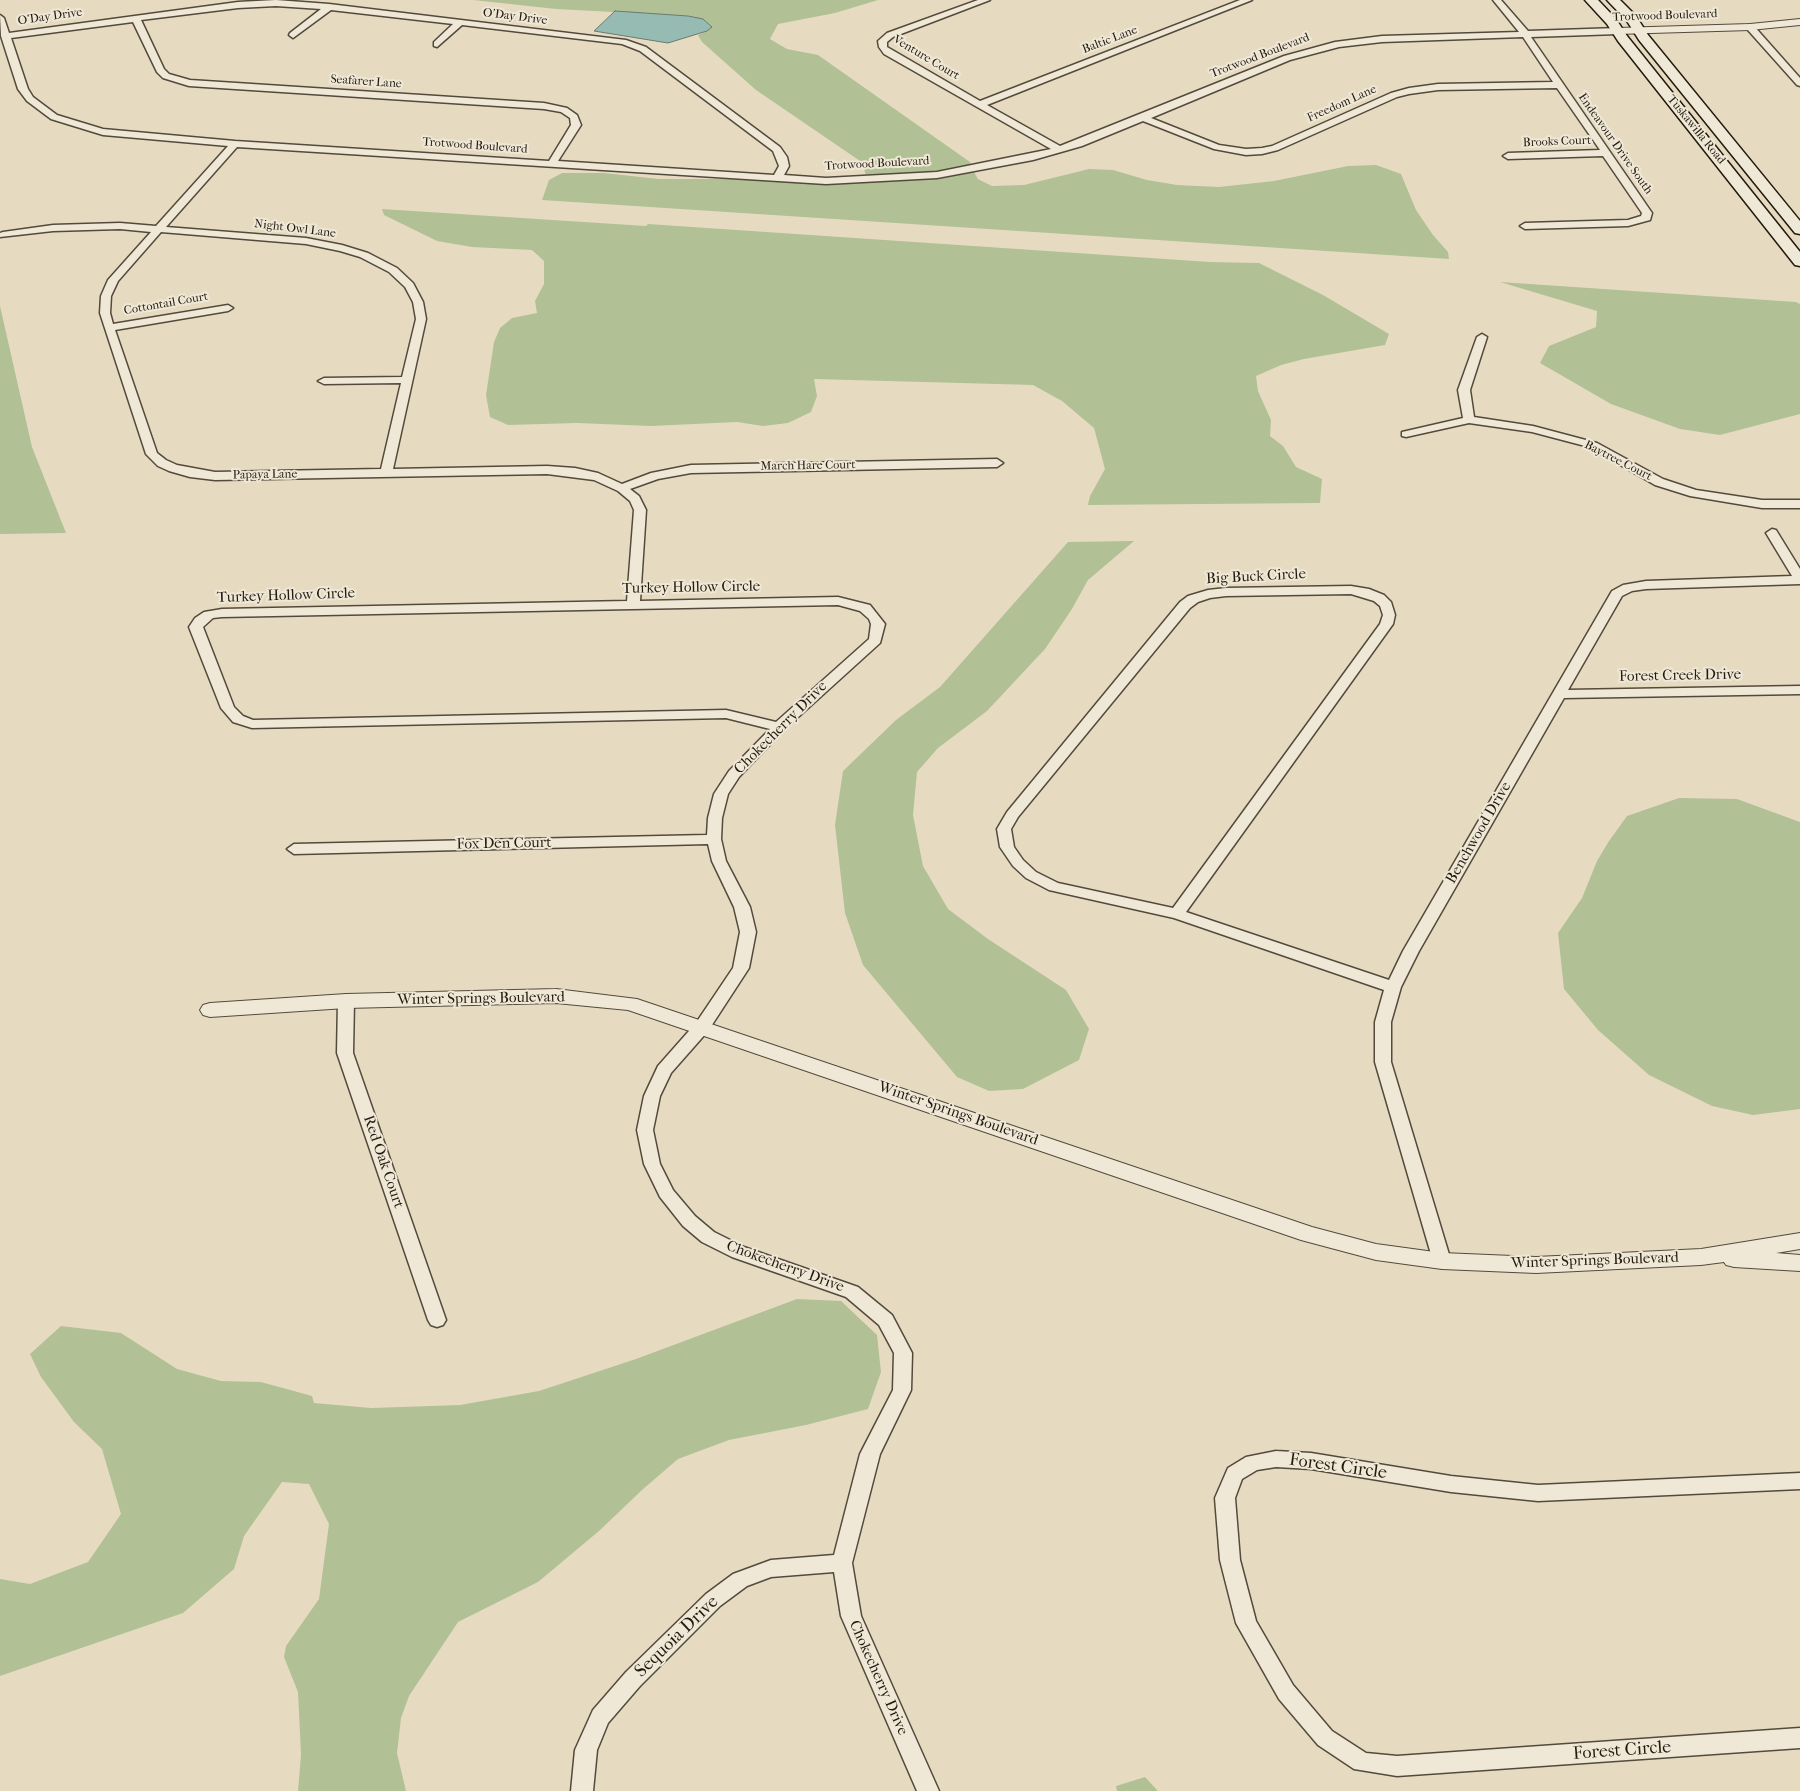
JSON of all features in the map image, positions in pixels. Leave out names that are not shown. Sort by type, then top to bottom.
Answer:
[{"type":"main road","name":"Tuskawilla Road","points":[[1591,0],[1618,31],[1800,262]]},
{"type":"main road","name":"Tuskawilla Road","points":[[1612,0],[1632,19],[1643,37],[1800,230]]},
{"type":"street","name":"Venture Court","points":[[986,0],[890,35],[882,41],[883,47],[887,52],[1060,150]]},
{"type":"street","name":"Baltic Lane","points":[[980,104],[1248,0]]},
{"type":"street","name":"Endeavour Drive South","points":[[1497,0],[1525,34],[1647,213],[1646,218],[1628,223],[1525,226]]},
{"type":"street","name":"O'Day Drive","points":[[5,36],[258,4],[329,7],[622,42],[643,49],[776,149],[782,156],[784,166],[777,179]]},
{"type":"street","points":[[293,35],[329,7]]},
{"type":"street","name":"Trotwood Boulevard","points":[[0,18],[23,89],[30,99],[54,117],[68,123],[103,132],[235,144],[826,181],[937,175],[1000,164],[1060,150],[1144,118],[1287,58],[1338,44],[1382,39],[1750,27],[1800,22]]},
{"type":"street","name":"Seafarer Lane","points":[[136,18],[160,70],[166,76],[189,83],[544,106],[564,110],[574,116],[576,125],[552,164]]},
{"type":"street","points":[[437,44],[460,23]]},
{"type":"street","points":[[1750,27],[1800,83]]},
{"type":"street","name":"Freedom Lane","points":[[1144,118],[1217,147],[1246,152],[1262,151],[1274,148],[1394,95],[1409,91],[1438,87],[1558,85]]},
{"type":"street","name":"Papaya Lane","points":[[235,144],[113,280],[106,296],[105,313],[108,328],[152,454],[162,464],[190,473],[215,476],[547,470],[575,472],[598,477],[622,488],[635,499],[640,510],[633,606]]},
{"type":"street","name":"Brooks Court","points":[[1508,156],[1607,153]]},
{"type":"street","name":"Night Owl Lane","points":[[3,235],[87,226],[159,229],[306,241],[342,248],[364,255],[393,270],[409,285],[418,302],[421,319],[386,473]]},
{"type":"street","name":"Cottontail Court","points":[[108,328],[228,308]]},
{"type":"street","points":[[1469,420],[1464,390],[1482,337]]},
{"type":"street","points":[[324,381],[407,380]]},
{"type":"street","name":"Baytree Court","points":[[1406,434],[1469,420],[1533,429],[1593,445],[1659,482],[1694,493],[1762,504],[1800,504]]},
{"type":"street","name":"March Hare Court","points":[[622,488],[655,476],[691,468],[997,463]]},
{"type":"street","points":[[1772,533],[1800,580]]},
{"type":"street","name":"Benchwood Drive","points":[[1442,1261],[1383,1062],[1383,1022],[1393,987],[1410,951],[1617,594],[1628,588],[1646,585],[1800,580]]},
{"type":"street","name":"Big Buck Circle","points":[[1177,914],[1386,624],[1389,615],[1386,605],[1380,598],[1351,590],[1226,592],[1208,594],[1194,599],[1185,605],[1030,793],[1004,829],[1007,847],[1018,863],[1031,875],[1054,886],[1177,914],[1393,987]]},
{"type":"street","name":"Turkey Hollow Circle","points":[[779,727],[726,714],[252,724],[238,719],[228,708],[196,627],[200,620],[209,615],[222,613],[838,602],[865,608],[874,617]]},
{"type":"street","name":"Chokecherry Drive","points":[[874,617],[878,624],[875,640],[779,727],[734,774],[721,794],[715,818],[714,839],[719,861],[742,907],[748,932],[741,968],[702,1027],[664,1070],[652,1096],[645,1130],[652,1164],[666,1193],[689,1221],[708,1237],[738,1252],[852,1292],[886,1320],[903,1353],[902,1390],[870,1454],[842,1563],[851,1616],[928,1791]]},
{"type":"street","name":"Forest Creek Drive","points":[[1560,694],[1799,692]]},
{"type":"street","name":"Fox Den Court","points":[[294,849],[714,839]]},
{"type":"street","name":"Winter Springs Boulevard","points":[[210,1010],[346,1001],[556,996],[630,1004],[1309,1234],[1376,1252],[1442,1261],[1536,1265],[1701,1257],[1800,1263]]},
{"type":"street","name":"Red Oak Court","points":[[346,1001],[345,1053],[436,1320]]},
{"type":"street","name":"Winter Springs Boulevard","points":[[1701,1257],[1800,1241]]},
{"type":"street","name":"Forest Circle","points":[[1800,1481],[1538,1493],[1451,1484],[1311,1462],[1276,1459],[1253,1463],[1235,1474],[1225,1498],[1230,1560],[1246,1623],[1286,1692],[1325,1738],[1362,1762],[1397,1766],[1800,1738]]},
{"type":"street","name":"Sequoia Drive","points":[[582,1791],[581,1784],[586,1750],[600,1717],[633,1679],[713,1600],[740,1580],[771,1569],[842,1563]]},
{"type":"green space","points":[[473,0],[878,0],[835,13],[778,24],[770,39],[787,49],[818,55],[970,162],[972,167],[935,172],[866,177],[863,163],[756,90],[702,42],[698,35],[707,31],[688,16],[556,9]]},
{"type":"green space","points":[[1376,165],[1401,174],[1416,210],[1433,235],[1448,252],[1449,259],[542,200],[549,180],[562,173],[604,173],[659,179],[732,179],[827,184],[885,181],[974,172],[978,179],[992,186],[1024,185],[1089,169],[1113,170],[1147,180],[1177,185],[1219,187],[1274,181],[1348,166]]},
{"type":"green space","points":[[382,209],[646,226],[648,224],[1210,262],[1259,263],[1323,295],[1389,334],[1385,345],[1304,359],[1281,365],[1256,376],[1258,391],[1271,420],[1270,436],[1283,446],[1296,467],[1322,479],[1320,503],[1088,505],[1090,496],[1105,469],[1094,428],[1062,401],[1033,385],[814,379],[817,396],[811,412],[788,423],[763,426],[737,422],[651,426],[577,423],[508,425],[490,417],[486,395],[494,342],[500,328],[512,318],[537,313],[535,301],[544,284],[544,261],[532,250],[472,247],[437,241],[384,215]]},
{"type":"green space","points":[[1500,282],[1796,302],[1800,304],[1800,414],[1720,435],[1680,429],[1611,404],[1540,363],[1549,346],[1596,327],[1597,311]]},
{"type":"green space","points":[[0,306],[32,447],[66,533],[0,534]]},
{"type":"green space","points":[[1134,541],[1088,580],[1072,609],[1045,649],[987,711],[938,748],[917,772],[913,815],[923,866],[948,909],[988,939],[1066,990],[1089,1029],[1079,1060],[1023,1089],[989,1091],[957,1077],[863,965],[845,913],[835,825],[843,771],[896,720],[940,687],[1068,542]]},
{"type":"green space","points":[[1679,798],[1737,799],[1800,822],[1800,1109],[1753,1115],[1712,1106],[1649,1075],[1598,1030],[1564,989],[1558,933],[1582,898],[1597,861],[1609,841],[1627,816]]},
{"type":"green space","points":[[797,1299],[841,1301],[877,1335],[881,1372],[868,1409],[806,1425],[729,1440],[678,1459],[599,1531],[538,1582],[458,1622],[409,1696],[401,1718],[397,1753],[406,1791],[298,1791],[301,1755],[298,1692],[284,1657],[286,1646],[319,1599],[329,1524],[309,1484],[282,1482],[244,1536],[234,1569],[183,1613],[0,1676],[0,1579],[30,1584],[88,1562],[121,1514],[102,1449],[74,1422],[41,1377],[30,1354],[61,1326],[121,1333],[177,1369],[221,1381],[261,1382],[312,1396],[314,1403],[371,1408],[460,1405],[539,1391],[636,1359]]},
{"type":"green space","points":[[1145,1777],[1158,1791],[1117,1791],[1116,1786]]},
{"type":"water","points":[[615,11],[688,16],[703,19],[712,27],[707,31],[668,43],[594,31]]}]
